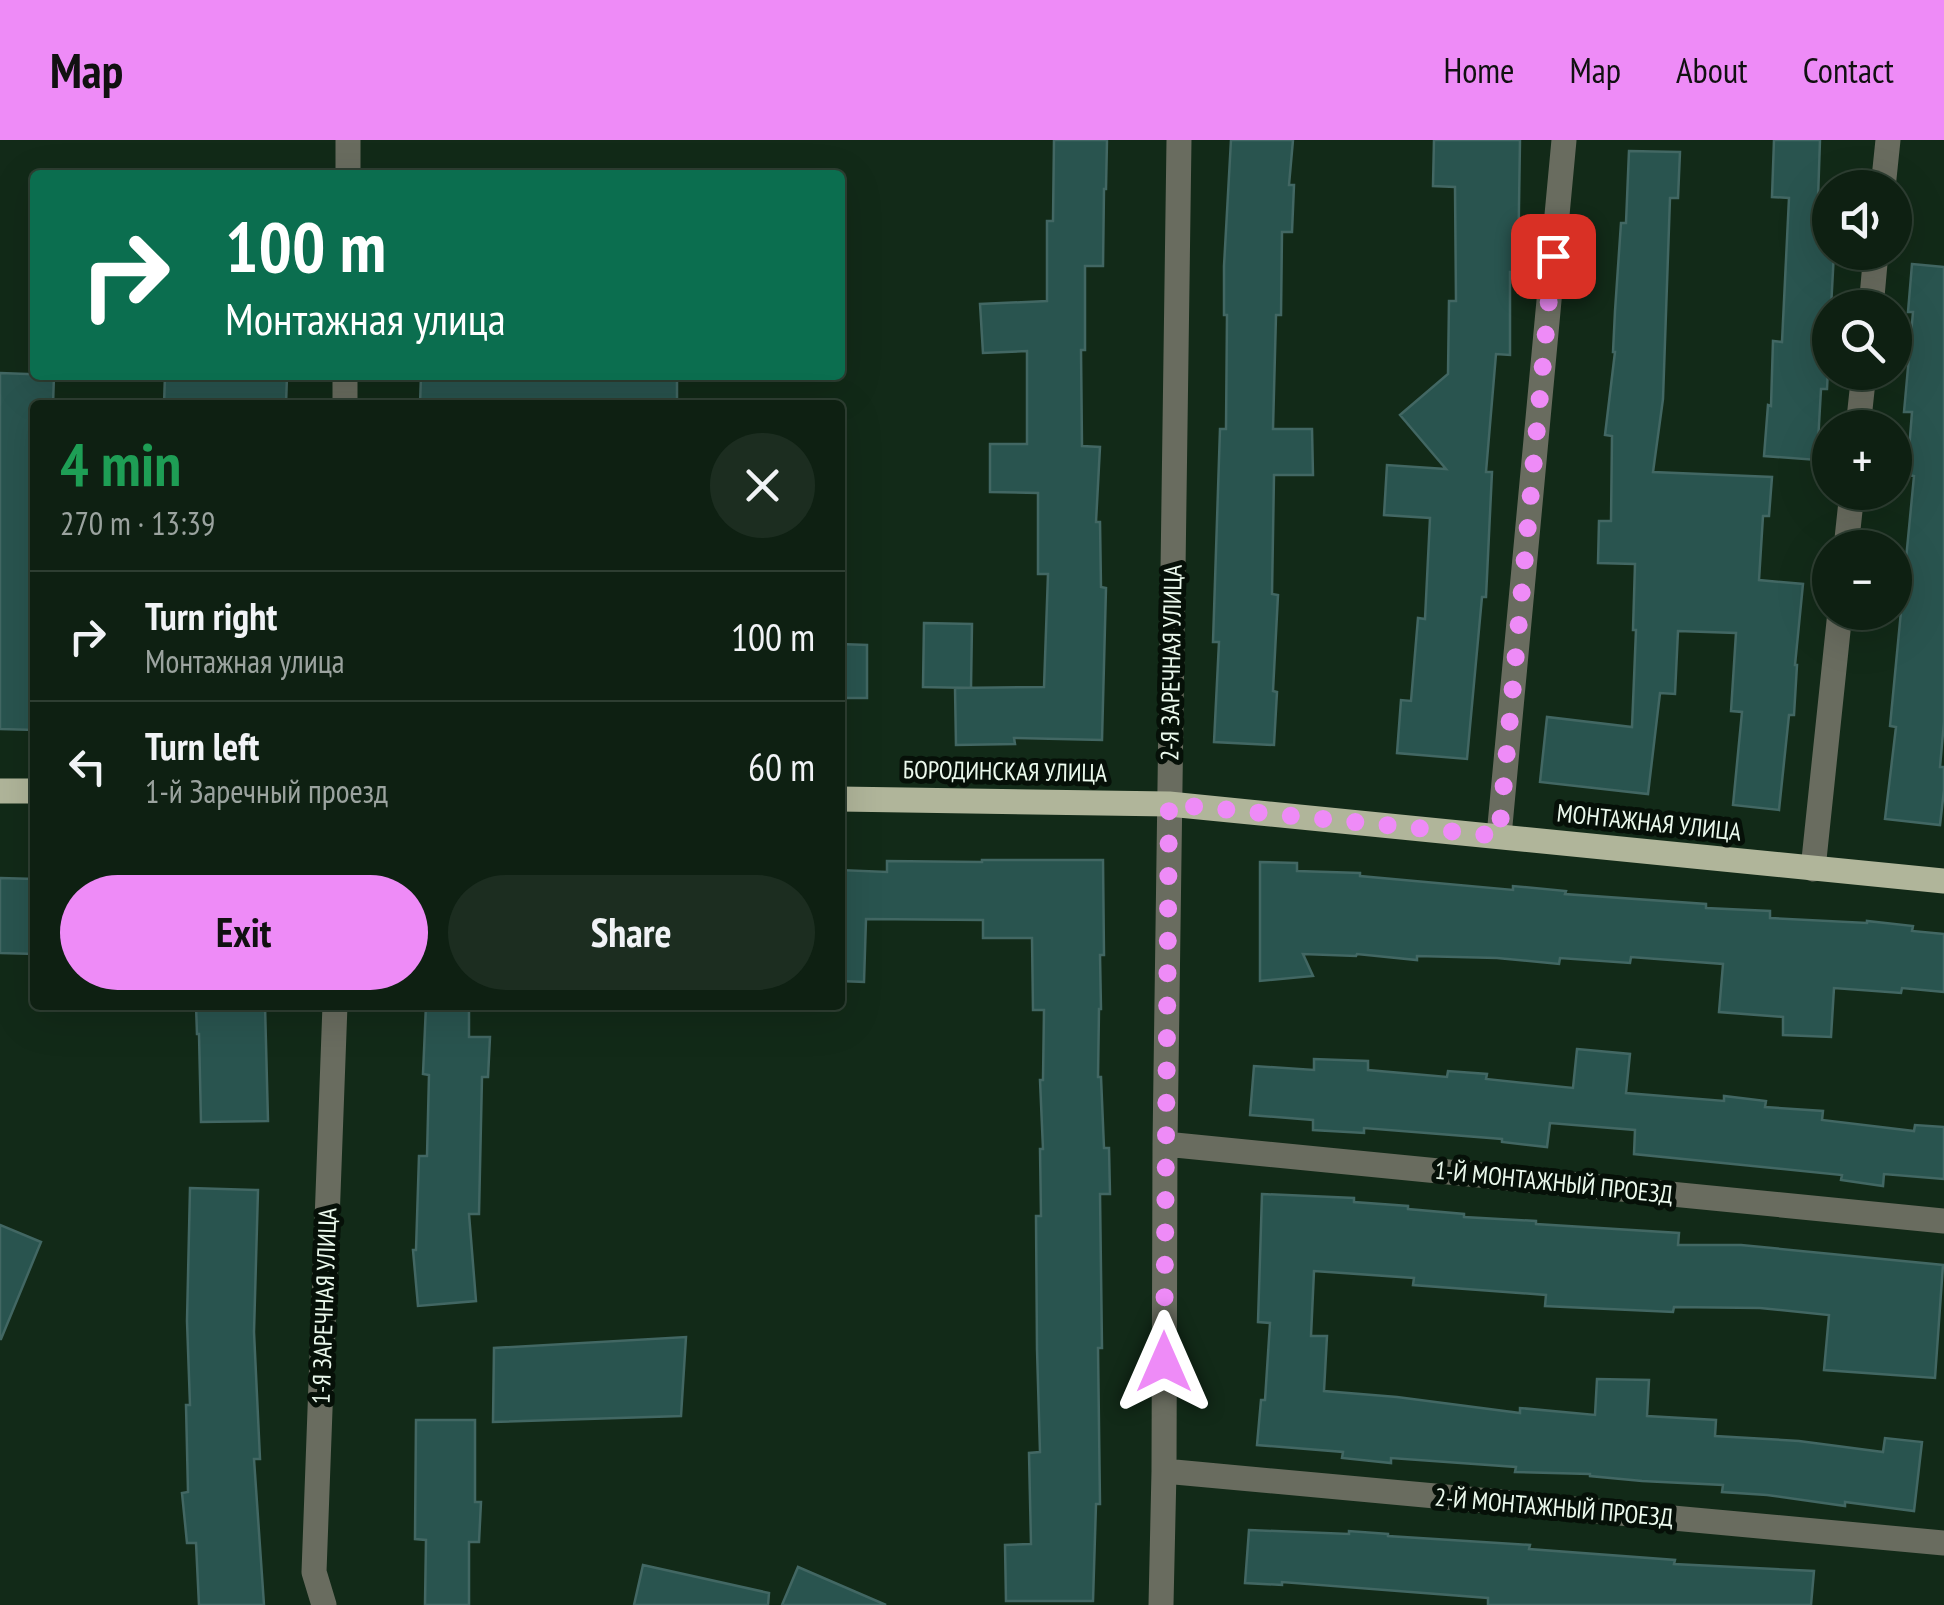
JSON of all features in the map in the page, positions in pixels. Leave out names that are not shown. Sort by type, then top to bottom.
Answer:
[{"type":"main road","points":[[0,791],[30,791]]},
{"type":"main road","name":"БОРОДИНСКАЯ УЛИЦА","points":[[845,799],[1169,804]]},
{"type":"main road","name":"МОНТАЖНАЯ УЛИЦА","points":[[1169,804],[1944,881]]},
{"type":"street","points":[[348,140],[348,170]]},
{"type":"street","name":"2-Я ЗАРЕЧНАЯ УЛИЦА","points":[[1161,1605],[1179,140]]},
{"type":"street","points":[[1499,836],[1564,140]]},
{"type":"street","points":[[1885,170],[1888,140]]},
{"type":"street","points":[[1814,868],[1838,630]]},
{"type":"street","name":"1-Я ЗАРЕЧНАЯ УЛИЦА","points":[[324,1605],[314,1572],[335,1010]]},
{"type":"street","name":"1-Й МОНТАЖНЫЙ ПРОЕЗД","points":[[1164,1144],[1944,1221]]},
{"type":"street","name":"2-Й МОНТАЖНЫЙ ПРОЕЗД","points":[[1164,1471],[1944,1544]]},
{"type":"building","points":[[1054,140],[1107,140],[1103,266],[1085,266],[1085,350],[1081,350],[1082,446],[1100,447],[1096,522],[1100,522],[1101,587],[1106,588],[1102,740],[1014,738],[1015,744],[956,745],[955,688],[1044,687],[1048,574],[1038,574],[1038,493],[990,492],[990,444],[1027,444],[1027,351],[983,353],[980,304],[1047,301],[1047,221],[1053,221]]},
{"type":"building","points":[[1231,140],[1293,140],[1289,185],[1294,185],[1292,232],[1282,232],[1273,429],[1312,429],[1313,475],[1274,475],[1272,594],[1278,595],[1274,745],[1214,742],[1219,642],[1213,642],[1220,429],[1226,429],[1224,266]]},
{"type":"building","points":[[1434,140],[1520,140],[1518,272],[1510,272],[1510,355],[1496,354],[1486,472],[1492,472],[1486,597],[1482,597],[1467,759],[1397,753],[1401,700],[1411,701],[1418,618],[1425,619],[1430,518],[1384,515],[1387,465],[1446,469],[1400,415],[1448,374],[1449,301],[1456,301],[1455,187],[1433,186]]},
{"type":"building","points":[[1774,140],[1820,140],[1819,170],[1812,170],[1812,270],[1833,270],[1832,290],[1812,290],[1812,390],[1821,390],[1820,410],[1812,410],[1812,460],[1764,456],[1768,405],[1771,406],[1773,341],[1782,342],[1789,198],[1772,197]]},
{"type":"building","points":[[1629,151],[1680,152],[1678,198],[1670,198],[1663,399],[1653,472],[1772,477],[1769,516],[1763,516],[1759,580],[1803,584],[1794,715],[1789,715],[1779,810],[1733,805],[1742,712],[1731,711],[1736,633],[1678,631],[1675,694],[1660,693],[1648,794],[1540,782],[1547,717],[1632,727],[1635,564],[1598,563],[1599,521],[1611,521],[1612,436],[1605,435],[1615,352],[1621,223],[1626,223]]},
{"type":"building","points":[[1912,264],[1944,267],[1944,722],[1940,767],[1944,767],[1944,790],[1940,825],[1885,819],[1896,727],[1890,726],[1899,630],[1912,630],[1912,530],[1909,530],[1914,476],[1912,410],[1904,410],[1906,390],[1912,390]]},
{"type":"building","points":[[0,373],[30,374],[30,380],[54,380],[53,400],[30,400],[30,730],[0,729]]},
{"type":"building","points":[[165,380],[287,380],[286,400],[164,400]]},
{"type":"building","points":[[421,380],[677,380],[677,400],[420,400]]},
{"type":"building","points":[[924,623],[972,624],[971,688],[923,687]]},
{"type":"building","points":[[845,644],[867,645],[867,698],[845,698]]},
{"type":"building","points":[[1103,860],[1104,955],[1100,955],[1098,1077],[1104,1148],[1109,1148],[1110,1194],[1100,1194],[1100,1504],[1096,1504],[1093,1601],[1006,1601],[1005,1545],[1031,1544],[1029,1453],[1040,1452],[1036,1216],[1041,1216],[1044,1010],[1033,1010],[1032,938],[983,938],[983,920],[866,919],[864,982],[845,981],[845,870],[887,872],[887,861]]},
{"type":"building","points":[[1260,862],[1297,863],[1297,871],[1360,873],[1770,911],[1770,918],[1913,926],[1912,931],[1944,934],[1944,992],[1834,988],[1831,1037],[1783,1035],[1783,1017],[1719,1012],[1723,964],[1631,957],[1630,963],[1560,958],[1559,964],[1497,958],[1417,956],[1417,960],[1303,954],[1313,976],[1260,981]]},
{"type":"building","points":[[0,878],[30,879],[30,954],[0,953]]},
{"type":"building","points":[[196,1010],[265,1010],[268,1121],[201,1122]]},
{"type":"building","points":[[426,1010],[469,1010],[469,1037],[490,1037],[488,1077],[482,1077],[479,1214],[469,1214],[476,1301],[418,1306],[413,1250],[419,1156],[427,1156],[429,1075],[423,1074]]},
{"type":"building","points":[[1577,1049],[1630,1054],[1626,1093],[1724,1101],[1724,1096],[1766,1101],[1765,1107],[1823,1111],[1822,1120],[1914,1131],[1915,1125],[1944,1127],[1944,1179],[1884,1174],[1883,1186],[1841,1180],[1842,1175],[1634,1154],[1635,1130],[1550,1123],[1547,1147],[1502,1139],[1364,1128],[1364,1133],[1313,1130],[1313,1120],[1250,1115],[1254,1066],[1314,1070],[1314,1059],[1368,1061],[1368,1070],[1447,1077],[1448,1071],[1487,1074],[1486,1079],[1573,1088]]},
{"type":"building","points":[[190,1188],[258,1190],[254,1332],[260,1459],[254,1459],[264,1605],[199,1605],[196,1543],[187,1543],[182,1493],[188,1492]]},
{"type":"building","points":[[1262,1194],[1354,1198],[1354,1202],[1408,1206],[1464,1217],[1679,1233],[1678,1245],[1741,1245],[1943,1265],[1935,1378],[1824,1370],[1829,1315],[1760,1308],[1674,1307],[1673,1312],[1545,1306],[1546,1295],[1413,1285],[1414,1278],[1314,1271],[1311,1336],[1327,1336],[1324,1391],[1520,1413],[1520,1408],[1595,1415],[1597,1379],[1649,1380],[1647,1416],[1716,1420],[1715,1436],[1883,1452],[1885,1438],[1922,1442],[1914,1511],[1722,1492],[1723,1485],[1515,1472],[1516,1467],[1391,1458],[1391,1463],[1342,1458],[1343,1452],[1257,1445],[1261,1400],[1265,1400],[1270,1323],[1258,1322]]},
{"type":"building","points":[[0,1225],[41,1242],[1,1339],[0,1339]]},
{"type":"building","points":[[686,1337],[681,1416],[493,1422],[494,1348]]},
{"type":"building","points":[[416,1420],[475,1420],[475,1502],[481,1502],[479,1542],[469,1542],[469,1605],[425,1605],[426,1540],[415,1539]]},
{"type":"building","points":[[1249,1530],[1349,1531],[1530,1545],[1529,1549],[1675,1560],[1674,1564],[1814,1571],[1811,1605],[1488,1605],[1488,1598],[1282,1582],[1245,1583]]},
{"type":"building","points":[[643,1565],[769,1593],[768,1605],[634,1605]]},
{"type":"building","points":[[798,1567],[886,1605],[782,1605]]},
{"type":"route","points":[[1164,1362],[1169,804],[1499,836],[1553,256]]}]
